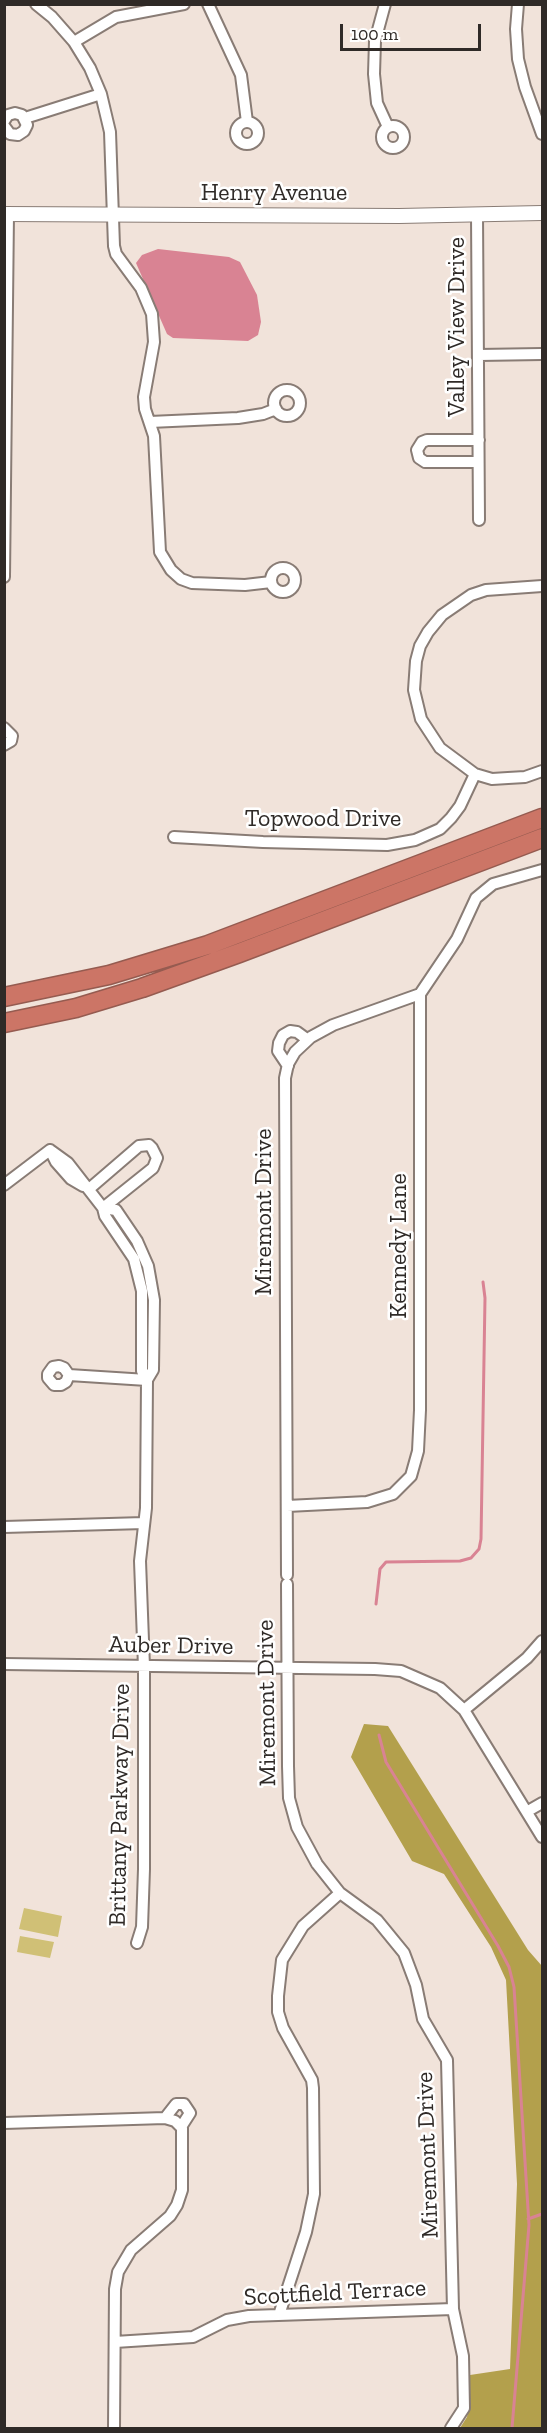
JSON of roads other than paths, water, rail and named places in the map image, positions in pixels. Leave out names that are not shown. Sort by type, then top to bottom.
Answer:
[{"type":"highway","points":[[7,996],[98,978],[208,945],[543,818]]},
{"type":"highway","points":[[5,1023],[76,1008],[142,988],[239,954],[543,838]]},
{"type":"street","points":[[36,4],[52,16],[74,42],[90,68],[101,94],[110,132],[111,215],[116,254],[141,288],[152,314],[154,342],[144,398],[155,451],[158,543],[165,561],[181,579],[192,583],[235,585],[271,582]]},
{"type":"street","points":[[74,42],[116,16],[184,4]]},
{"type":"street","points":[[208,4],[241,75],[247,122]]},
{"type":"street","points":[[385,4],[375,41],[374,74],[377,103],[388,127]]},
{"type":"street","points":[[518,4],[516,29],[518,59],[525,87],[543,134]]},
{"type":"street","points":[[4,121],[8,115],[15,113],[25,118],[101,94]]},
{"type":"street","points":[[4,126],[10,134],[21,134],[26,128],[25,118]]},
{"type":"street","name":"Henry Avenue","points":[[6,214],[543,213]]},
{"type":"street","points":[[4,577],[6,214]]},
{"type":"street","name":"Valley View Drive","points":[[477,214],[479,520]]},
{"type":"street","points":[[479,355],[543,354]]},
{"type":"street","points":[[150,422],[238,418],[276,410]]},
{"type":"street","name":"Valley View Drive","points":[[478,440],[427,440],[422,442],[417,450],[419,458],[425,462],[478,462]]},
{"type":"street","points":[[543,586],[486,590],[471,595],[442,615],[420,646],[414,690],[421,719],[444,752],[475,774],[492,778],[508,778],[525,777],[543,771]]},
{"type":"street","points":[[4,728],[12,733],[12,738],[4,745]]},
{"type":"street","name":"Topwood Drive","points":[[174,837],[263,842],[387,844],[415,840],[440,829],[451,818],[460,806],[475,774]]},
{"type":"street","points":[[288,1066],[295,1052],[308,1040],[333,1025],[420,994],[457,939],[476,898],[493,884],[543,870]]},
{"type":"street","name":"Kennedy Lane","points":[[287,1506],[367,1502],[393,1494],[411,1476],[418,1451],[420,994]]},
{"type":"street","name":"Miremont Drive","points":[[308,1040],[297,1032],[290,1031],[283,1035],[278,1051],[288,1066],[285,1078],[285,1103],[290,1798],[297,1827],[316,1864],[340,1893],[376,1920],[404,1953],[416,1986],[423,2019],[447,2060],[453,2309],[463,2356],[464,2408],[451,2428]]},
{"type":"street","points":[[88,1189],[139,1146],[149,1145],[152,1148],[157,1158],[153,1168],[104,1208]]},
{"type":"street","name":"Brittany Parkway Drive","points":[[4,1185],[50,1150],[56,1162],[71,1179],[88,1189],[104,1208],[116,1210],[137,1241],[148,1266],[154,1300],[153,1370],[147,1380],[146,1508],[140,1561],[144,1667],[144,1869],[142,1928],[137,1943]]},
{"type":"street","points":[[69,1375],[147,1380]]},
{"type":"street","points":[[4,1527],[144,1523]]},
{"type":"street","points":[[464,1710],[527,1658],[543,1641]]},
{"type":"street","name":"Auber Drive","points":[[4,1664],[401,1671],[440,1688],[464,1710],[543,1837]]},
{"type":"street","points":[[528,1811],[543,1803]]},
{"type":"street","points":[[279,2315],[306,2232],[314,2202],[315,2184],[312,2080],[283,2028],[278,2012],[282,1960],[303,1926],[340,1893]]},
{"type":"street","points":[[114,2428],[115,2289],[118,2272],[123,2261],[136,2245],[170,2216],[182,2190],[181,2127],[190,2113],[184,2104],[176,2104],[168,2118]]},
{"type":"street","points":[[4,2123],[168,2118],[181,2127]]},
{"type":"street","name":"Scottfield Terrace","points":[[115,2342],[193,2337],[227,2320],[249,2316],[453,2309]]},
{"type":"waterway","points":[[376,1604],[380,1569],[386,1562],[460,1561],[471,1558],[479,1549],[485,1298],[483,1282]]},
{"type":"waterway","points":[[379,1735],[386,1762],[498,1946],[509,1967],[514,1987],[529,2225],[512,2428]]},
{"type":"waterway","points":[[528,2219],[542,2214]]}]
